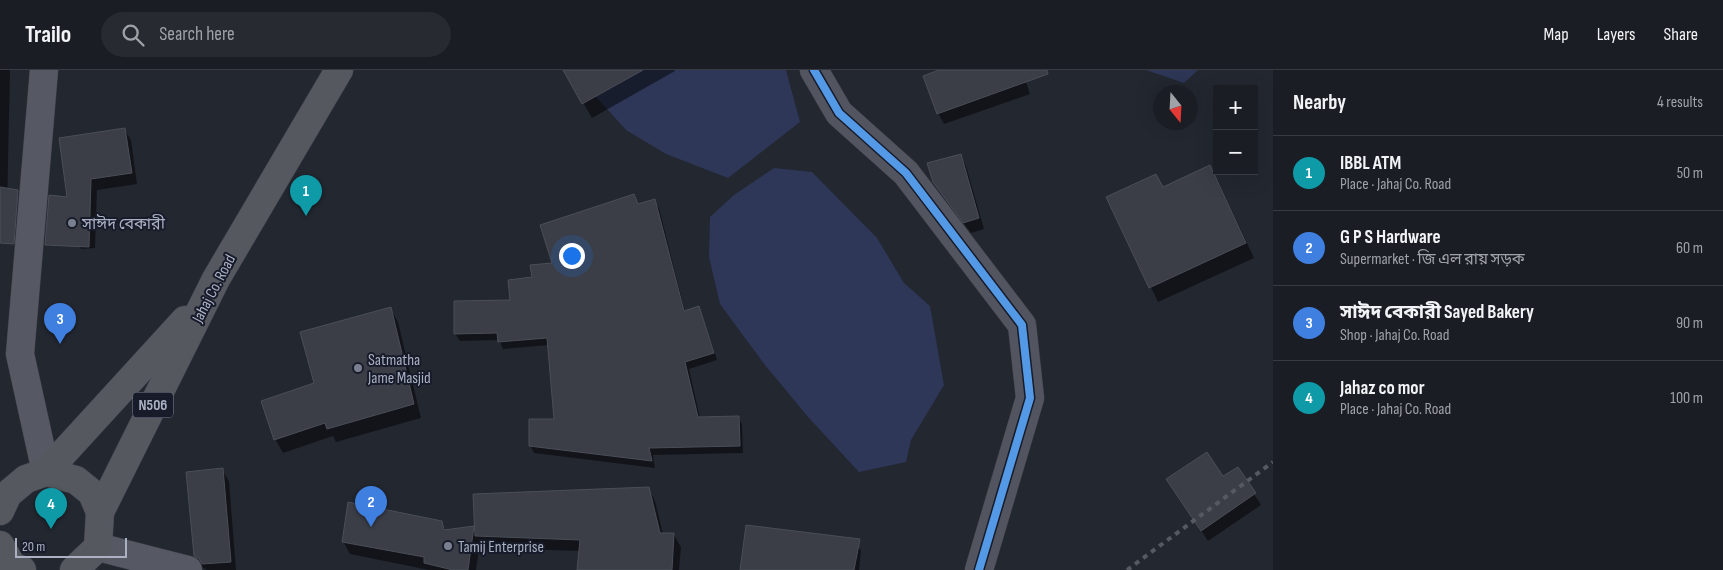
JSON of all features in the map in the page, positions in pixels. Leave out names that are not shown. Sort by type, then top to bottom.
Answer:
[{"type":"highway","name":"Jahaj Co. Road","points":[[98,547],[100,512],[206,297],[339,70]]},
{"type":"highway","name":"N506","points":[[0,511],[8,494],[26,479],[46,472],[206,297]]},
{"type":"highway","points":[[46,472],[76,480],[92,493],[100,512]]},
{"type":"highway","points":[[0,545],[12,566],[22,570]]},
{"type":"highway","points":[[74,570],[98,547]]},
{"type":"main road","points":[[44,70],[20,354],[46,472]]},
{"type":"main road","points":[[98,547],[188,570]]},
{"type":"street","points":[[814,70],[839,113],[906,173],[1022,325],[1030,398],[979,570]]},
{"type":"water","points":[[581,70],[786,70],[800,122],[728,178],[666,154],[626,130],[589,89]]},
{"type":"water","points":[[1146,70],[1198,70],[1184,83]]},
{"type":"water","points":[[774,168],[812,172],[877,238],[904,283],[930,306],[944,385],[911,440],[906,462],[859,472],[808,417],[765,365],[720,304],[709,257],[710,217],[734,195]]},
{"type":"building","points":[[563,70],[643,70],[582,104]]},
{"type":"building","points":[[939,70],[1047,70],[1048,74],[937,114],[923,76]]},
{"type":"building","points":[[125,128],[132,173],[91,179],[89,247],[45,245],[49,195],[67,197],[59,138]]},
{"type":"building","points":[[961,154],[979,218],[963,223],[933,182],[927,163]]},
{"type":"building","points":[[1210,165],[1246,243],[1149,288],[1106,197],[1156,174],[1163,187]]},
{"type":"building","points":[[0,187],[18,190],[14,244],[0,243]]},
{"type":"building","points":[[634,194],[638,204],[655,199],[684,311],[699,306],[714,353],[685,362],[698,417],[739,416],[740,446],[649,448],[652,461],[529,446],[529,419],[554,419],[547,338],[498,342],[497,333],[454,334],[454,301],[510,300],[508,280],[532,277],[530,265],[552,263],[540,225]]},
{"type":"building","name":"Satmatha Jame Masjid","points":[[391,307],[414,404],[327,429],[325,423],[274,440],[261,401],[314,383],[300,332]]},
{"type":"building","points":[[1207,452],[1223,476],[1238,467],[1256,493],[1201,531],[1166,479]]},
{"type":"building","points":[[223,468],[231,562],[202,564],[194,556],[186,472]]},
{"type":"building","points":[[649,487],[660,533],[674,533],[672,570],[577,570],[580,540],[475,536],[473,494]]},
{"type":"building","points":[[348,502],[442,521],[444,530],[474,526],[468,570],[453,570],[424,563],[424,557],[342,542]]},
{"type":"building","points":[[746,525],[860,539],[854,570],[740,570]]},
{"type":"railway","points":[[1127,570],[1273,462]]},
{"type":"cycle path","points":[[814,70],[839,113],[906,173],[1022,325],[1030,398],[979,570]]},
{"type":"place","name":"IBBL ATM","points":[[306,216]]},
{"type":"place","name":"সাঈদ বেকারী","points":[[72,223]]},
{"type":"place","name":"সাঈদ বেকারী Sayed Bakery","points":[[60,344]]},
{"type":"place","name":"Satmatha Jame Masjid","points":[[358,368]]},
{"type":"place","name":"G P S Hardware","points":[[371,527]]},
{"type":"place","name":"Jahaz co mor","points":[[51,529]]},
{"type":"place","name":"Tamij Enterprise","points":[[448,546]]}]
